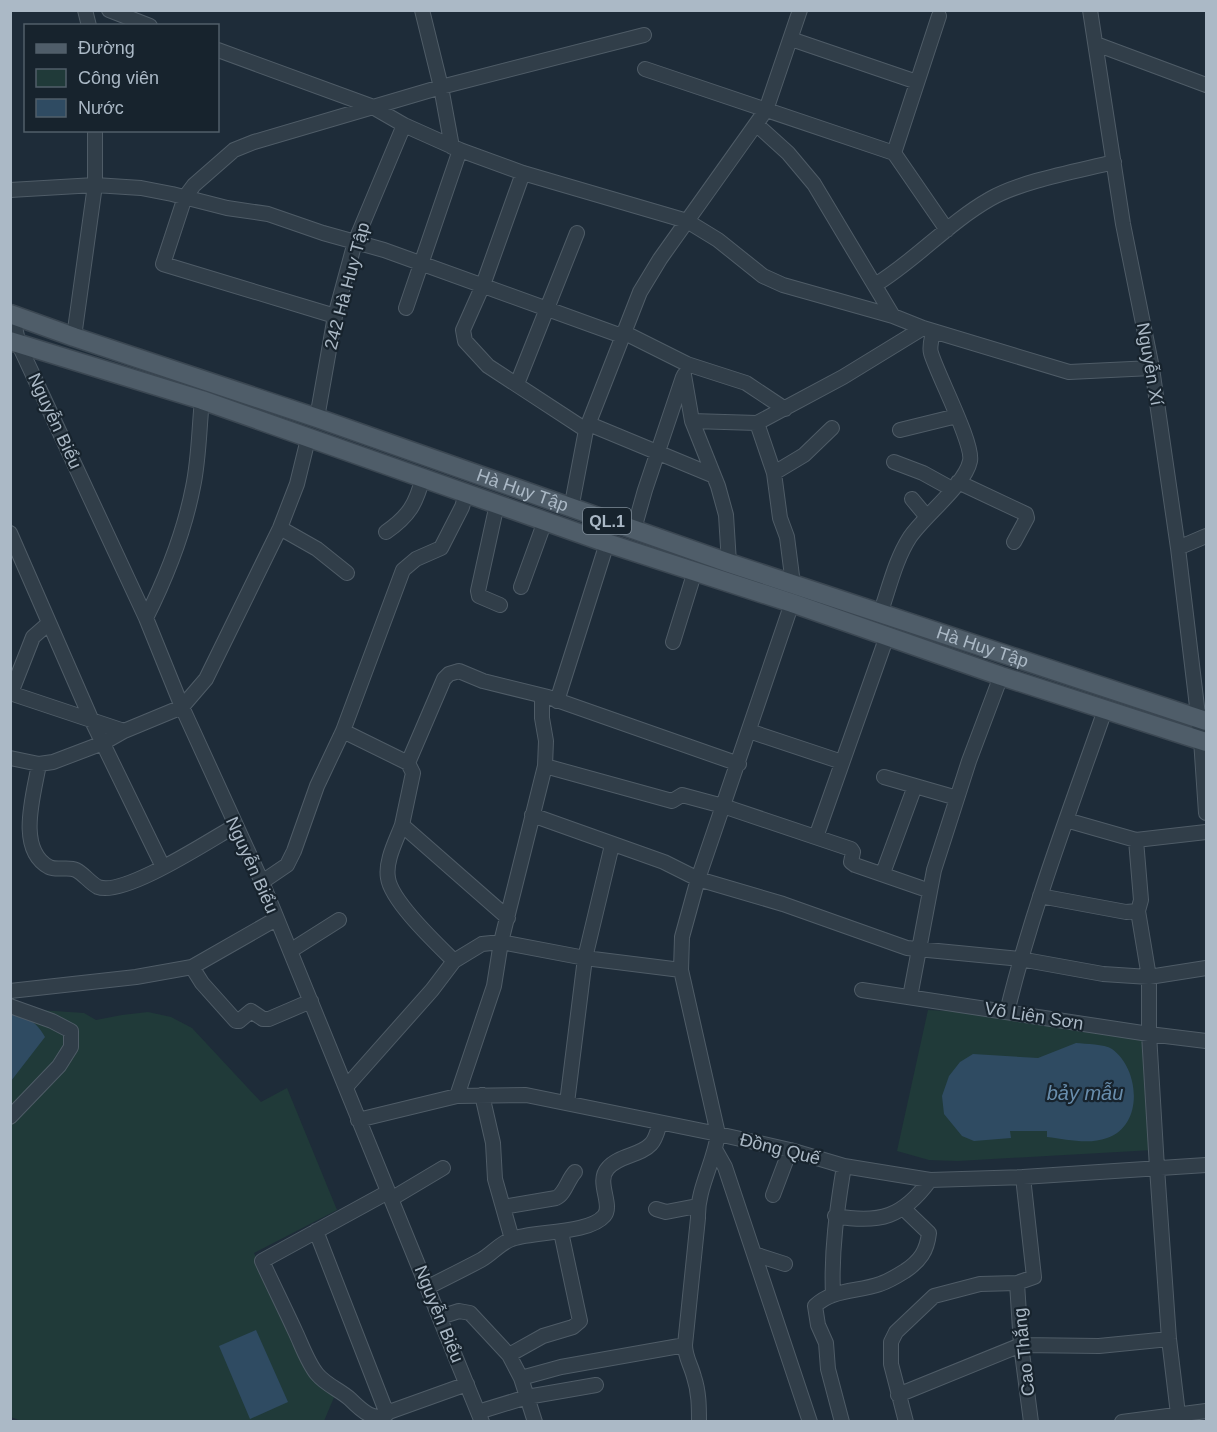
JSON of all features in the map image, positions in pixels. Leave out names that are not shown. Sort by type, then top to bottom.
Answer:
[{"type":"main road","name":"Hà Huy Tập","points":[[11,314],[317,418],[729,563],[1202,719]]},
{"type":"main road","name":"Hà Huy Tập","points":[[15,343],[202,400],[607,543],[792,603],[1001,676],[1204,741]]},
{"type":"main road","points":[[792,603],[793,584]]},
{"type":"street","points":[[109,10],[145,24]]},
{"type":"street","points":[[406,308],[422,264],[456,149],[422,10]]},
{"type":"street","points":[[571,509],[588,427],[640,292],[766,110],[800,10]]},
{"type":"street","name":"Nguyễn Xí","points":[[1090,10],[1124,224],[1152,368],[1202,719],[1206,813]]},
{"type":"street","points":[[894,153],[939,16]]},
{"type":"street","points":[[335,316],[164,264],[185,197],[194,185],[234,150],[254,142],[371,106],[644,35]]},
{"type":"street","points":[[790,39],[917,81]]},
{"type":"street","points":[[1096,44],[1206,85]]},
{"type":"street","points":[[219,50],[371,106],[404,125],[456,149],[523,172],[687,221],[718,240],[763,276],[783,285],[893,316],[928,330],[1069,372],[1152,368]]},
{"type":"street","points":[[645,69],[894,153],[947,230]]},
{"type":"street","points":[[756,124],[788,153],[814,184],[893,316]]},
{"type":"street","name":"242 Hà Huy Tập","points":[[317,418],[335,316],[355,242],[404,125]]},
{"type":"street","points":[[74,337],[95,184],[95,132]]},
{"type":"street","points":[[875,285],[991,198],[1016,187],[1114,162]]},
{"type":"street","points":[[523,172],[483,285],[463,330],[465,341],[488,366],[588,427],[712,475]]},
{"type":"street","points":[[10,190],[95,184],[141,189],[228,208],[268,214],[422,264],[623,334],[685,370],[746,383],[785,409]]},
{"type":"street","points":[[517,384],[577,233]]},
{"type":"street","name":"Nguyễn Biểu","points":[[11,314],[15,343],[146,618],[182,708],[262,882],[480,1417]]},
{"type":"street","points":[[692,421],[757,423],[928,330]]},
{"type":"street","points":[[880,614],[899,558],[910,537],[955,485],[971,461],[957,416],[930,351],[928,330]]},
{"type":"street","points":[[685,370],[692,421],[718,486],[726,515],[729,563]]},
{"type":"street","points":[[634,529],[685,370]]},
{"type":"street","points":[[146,618],[167,576],[182,530],[193,486],[202,400]]},
{"type":"street","points":[[900,430],[957,416]]},
{"type":"street","points":[[757,423],[774,473],[780,518],[787,537],[793,584]]},
{"type":"street","points":[[774,473],[804,455],[832,428]]},
{"type":"street","points":[[10,758],[39,764],[53,762],[182,708],[206,679],[280,528],[297,484],[308,439]]},
{"type":"street","points":[[894,462],[1026,514],[1027,518],[1014,542]]},
{"type":"street","points":[[386,532],[403,520],[418,495],[423,477]]},
{"type":"street","points":[[262,882],[287,865],[294,851],[317,786],[343,731],[403,570],[416,559],[441,548],[466,494]]},
{"type":"street","points":[[912,499],[927,517]]},
{"type":"street","points":[[497,504],[478,591],[479,596],[500,605]]},
{"type":"street","points":[[521,587],[545,521]]},
{"type":"street","points":[[280,528],[317,549],[347,573]]},
{"type":"street","points":[[1178,548],[1206,536]]},
{"type":"street","points":[[11,537],[103,743],[163,867]]},
{"type":"street","points":[[557,701],[607,543]]},
{"type":"street","points":[[673,642],[695,571]]},
{"type":"street","points":[[699,1422],[699,1397],[685,1355],[685,1345],[698,1218],[697,1206],[716,1151],[718,1134],[681,970],[682,937],[698,879],[792,603]]},
{"type":"street","points":[[49,623],[33,637],[11,693],[124,731]]},
{"type":"street","points":[[816,837],[887,636]]},
{"type":"street","points":[[408,763],[444,679],[449,674],[459,671],[483,681],[542,696],[739,764]]},
{"type":"street","points":[[910,997],[934,870],[1001,676]]},
{"type":"street","points":[[457,1096],[494,986],[501,942],[545,766],[546,741],[542,718],[542,696]]},
{"type":"street","points":[[1007,1012],[1020,959],[1040,896],[1105,710]]},
{"type":"street","points":[[343,731],[408,763],[413,773],[402,825],[390,854],[388,879],[408,914],[453,961]]},
{"type":"street","points":[[749,731],[842,762]]},
{"type":"street","points":[[39,764],[28,826],[33,849],[43,863],[52,869],[75,869],[98,887],[113,887],[141,879],[235,826]]},
{"type":"street","points":[[545,766],[672,801],[682,795],[723,806],[851,849],[853,852],[851,862],[855,865],[930,891]]},
{"type":"street","points":[[884,777],[957,798]]},
{"type":"street","points":[[883,873],[915,786]]},
{"type":"street","points":[[532,815],[664,862],[698,879],[783,904],[907,948],[1020,959],[1103,974],[1149,977],[1206,968]]},
{"type":"street","points":[[1066,820],[1136,840],[1206,832]]},
{"type":"street","points":[[402,825],[507,918]]},
{"type":"street","points":[[1136,840],[1141,900],[1138,911],[1149,977],[1149,1034],[1157,1168],[1177,1416]]},
{"type":"street","points":[[567,1103],[585,958],[612,845]]},
{"type":"street","points":[[1040,896],[1126,912],[1138,911]]},
{"type":"street","points":[[10,991],[192,967],[276,919]]},
{"type":"street","points":[[290,951],[339,920]]},
{"type":"street","points":[[346,1087],[432,990],[453,961],[482,944],[501,942],[585,958],[681,970]]},
{"type":"street","points":[[192,967],[236,1021],[240,1021],[251,1011],[263,1019],[269,1019],[311,1001]]},
{"type":"street","name":"Võ Liên Sơn","points":[[862,990],[1206,1041]]},
{"type":"street","points":[[10,1006],[52,1021],[71,1031],[71,1047],[59,1066],[10,1117]]},
{"type":"street","points":[[482,1095],[493,1143],[495,1179],[512,1239]]},
{"type":"street","name":"Đồng Quế","points":[[358,1120],[457,1096],[526,1095],[790,1150],[844,1166],[930,1180],[1206,1166]]},
{"type":"street","points":[[428,1287],[483,1258],[512,1239],[561,1232],[590,1224],[604,1217],[608,1209],[603,1177],[606,1170],[612,1164],[652,1143],[660,1123]]},
{"type":"street","points":[[773,1195],[790,1150]]},
{"type":"street","points":[[716,1151],[725,1167],[810,1422]]},
{"type":"street","points":[[833,1295],[831,1260],[835,1216],[844,1166]]},
{"type":"street","points":[[443,1168],[262,1261],[317,1373],[327,1383],[339,1388],[361,1410],[376,1418],[384,1417],[389,1412],[467,1384]]},
{"type":"street","points":[[503,1207],[560,1196],[568,1179],[575,1172]]},
{"type":"street","points":[[906,1422],[891,1364],[891,1342],[896,1332],[934,1296],[980,1284],[1017,1283],[1034,1277],[1023,1177]]},
{"type":"street","points":[[835,1216],[862,1221],[896,1213],[917,1197],[930,1180]]},
{"type":"street","points":[[656,1209],[666,1212],[697,1206]]},
{"type":"street","points":[[842,1422],[828,1369],[826,1343],[818,1325],[815,1306],[823,1299],[833,1295],[879,1285],[894,1278],[921,1258],[927,1244],[928,1233],[903,1208]]},
{"type":"street","points":[[316,1232],[384,1406],[389,1412]]},
{"type":"street","points":[[509,1355],[543,1336],[573,1327],[580,1321],[561,1232]]},
{"type":"street","points":[[754,1254],[785,1264]]},
{"type":"street","name":"Cao Thắng","points":[[1017,1283],[1031,1422]]},
{"type":"street","points":[[440,1317],[459,1311],[470,1313],[509,1355],[521,1378],[535,1422]]},
{"type":"street","points":[[898,1395],[1022,1345],[1100,1346],[1169,1339]]},
{"type":"street","points":[[521,1378],[561,1367],[685,1345]]},
{"type":"street","points":[[480,1417],[526,1397],[596,1385]]},
{"type":"street","points":[[1122,1422],[1206,1411]]},
{"type":"green space","points":[[11,1004],[24,1009],[84,1013],[96,1020],[148,1012],[171,1017],[192,1028],[261,1102],[287,1088],[337,1210],[254,1253],[311,1376],[335,1395],[324,1421],[24,1422],[11,1417]]},
{"type":"green space","points":[[928,1010],[1024,1015],[1143,1029],[1153,1150],[958,1161],[929,1160],[897,1151]]},
{"type":"water","points":[[11,1009],[34,1023],[45,1037],[11,1081]]},
{"type":"water","name":"bảy mẫu","points":[[1076,1043],[1109,1047],[1121,1058],[1128,1070],[1134,1097],[1127,1122],[1119,1132],[1100,1140],[1077,1141],[1047,1137],[1047,1131],[1010,1131],[1011,1138],[974,1141],[962,1136],[944,1114],[942,1096],[949,1076],[960,1062],[973,1054],[1038,1058]]},
{"type":"water","points":[[256,1330],[288,1402],[250,1419],[219,1346]]}]
